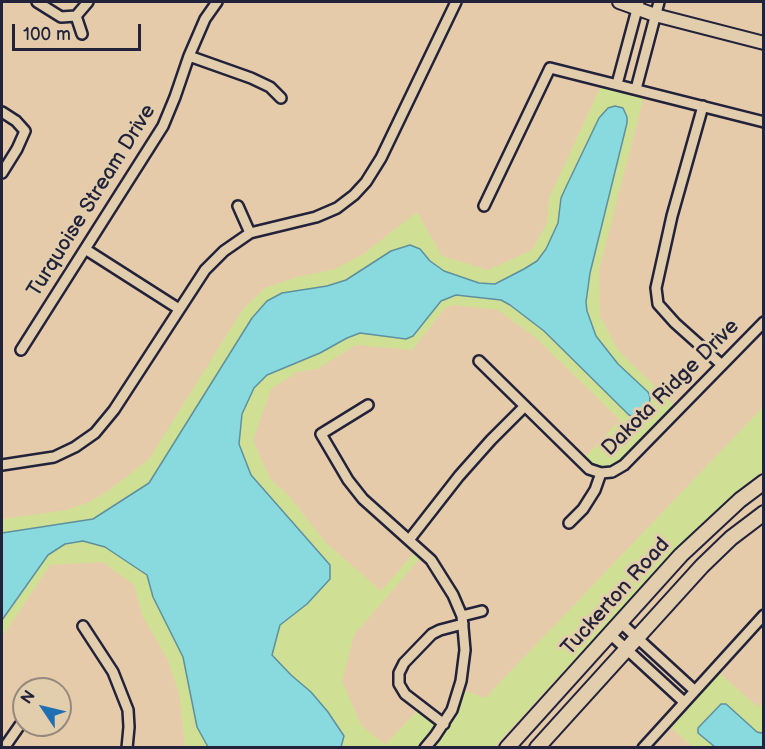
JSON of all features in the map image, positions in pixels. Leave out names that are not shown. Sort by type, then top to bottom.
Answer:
[{"type":"main road","name":"Tuckerton Road","points":[[507,747],[681,555],[740,500],[764,482]]},
{"type":"main road","name":"Tuckerton Road","points":[[537,747],[702,566],[731,538],[764,513]]},
{"type":"street","points":[[37,2],[61,17],[76,15],[88,2]]},
{"type":"street","name":"Turquoise Stream Drive","points":[[21,350],[163,126],[205,19],[217,2]]},
{"type":"street","points":[[2,465],[54,457],[75,447],[94,433],[114,410],[205,270],[224,251],[250,233],[316,217],[337,208],[360,188],[381,158],[456,2]]},
{"type":"street","points":[[619,2],[638,6],[655,15],[764,43]]},
{"type":"street","points":[[636,89],[659,2]]},
{"type":"street","points":[[617,84],[638,6]]},
{"type":"street","points":[[76,15],[82,34]]},
{"type":"street","points":[[630,34],[649,39]]},
{"type":"street","points":[[626,52],[631,55],[645,56]]},
{"type":"street","points":[[189,56],[251,78],[270,87],[281,98]]},
{"type":"street","points":[[484,206],[550,68],[764,122]]},
{"type":"street","points":[[703,106],[672,216],[656,288],[658,303],[675,323],[722,365]]},
{"type":"street","points":[[2,112],[16,121],[25,131],[2,173]]},
{"type":"street","points":[[238,206],[250,233]]},
{"type":"street","points":[[85,249],[179,309]]},
{"type":"street","name":"Dakota Ridge Drive","points":[[601,473],[612,472],[624,465],[764,322]]},
{"type":"street","points":[[478,361],[589,469],[601,473],[595,490],[583,509],[569,523]]},
{"type":"street","points":[[368,405],[321,434],[348,480],[363,499],[431,560],[453,595],[462,620],[465,650],[461,681],[452,710],[425,747]]},
{"type":"street","points":[[410,540],[459,476],[525,406]]},
{"type":"street","points":[[444,724],[410,700],[401,689],[398,679],[400,668],[432,634],[482,611]]},
{"type":"street","points":[[642,747],[764,615]]},
{"type":"street","points":[[621,622],[694,690]]},
{"type":"street","points":[[84,626],[112,672],[128,710],[128,747]]},
{"type":"street","points":[[610,634],[684,702]]},
{"type":"street","points":[[646,668],[657,656]]},
{"type":"street","points":[[659,680],[668,676],[670,668]]},
{"type":"green space","points":[[601,86],[644,96],[599,270],[600,316],[618,350],[674,405],[617,463],[601,467],[585,457],[620,420],[535,337],[498,310],[454,305],[445,308],[412,350],[356,345],[317,369],[297,372],[271,389],[253,440],[270,479],[289,496],[325,542],[381,591],[415,552],[420,558],[354,635],[342,681],[361,725],[385,745],[418,710],[445,732],[465,691],[485,698],[763,407],[763,470],[705,520],[666,560],[494,747],[185,747],[179,694],[168,660],[143,617],[134,585],[103,562],[50,565],[2,637],[2,519],[67,510],[89,502],[108,491],[149,459],[243,309],[265,288],[294,278],[335,269],[362,255],[417,212],[442,256],[488,270],[532,250],[547,223],[549,198]]},
{"type":"green space","points":[[718,672],[758,707],[763,702],[763,747],[693,747],[669,726]]},
{"type":"water","points":[[615,106],[623,108],[627,123],[590,273],[586,302],[596,336],[618,364],[648,392],[649,408],[641,415],[633,417],[629,415],[544,331],[510,305],[501,300],[456,295],[441,301],[413,336],[406,339],[360,333],[267,375],[254,388],[242,414],[239,444],[251,475],[330,565],[330,579],[307,604],[280,625],[272,655],[311,692],[328,712],[344,736],[341,747],[208,747],[197,727],[183,657],[153,597],[147,575],[105,547],[83,541],[65,544],[48,555],[2,620],[2,533],[93,519],[149,483],[252,318],[267,301],[282,293],[327,286],[346,280],[391,251],[410,245],[420,249],[430,261],[444,271],[479,283],[495,284],[524,269],[537,261],[546,249],[558,223],[561,198],[599,118],[608,108]]},
{"type":"water","points":[[721,704],[726,704],[757,732],[763,732],[763,747],[715,747],[698,733],[698,728]]}]
